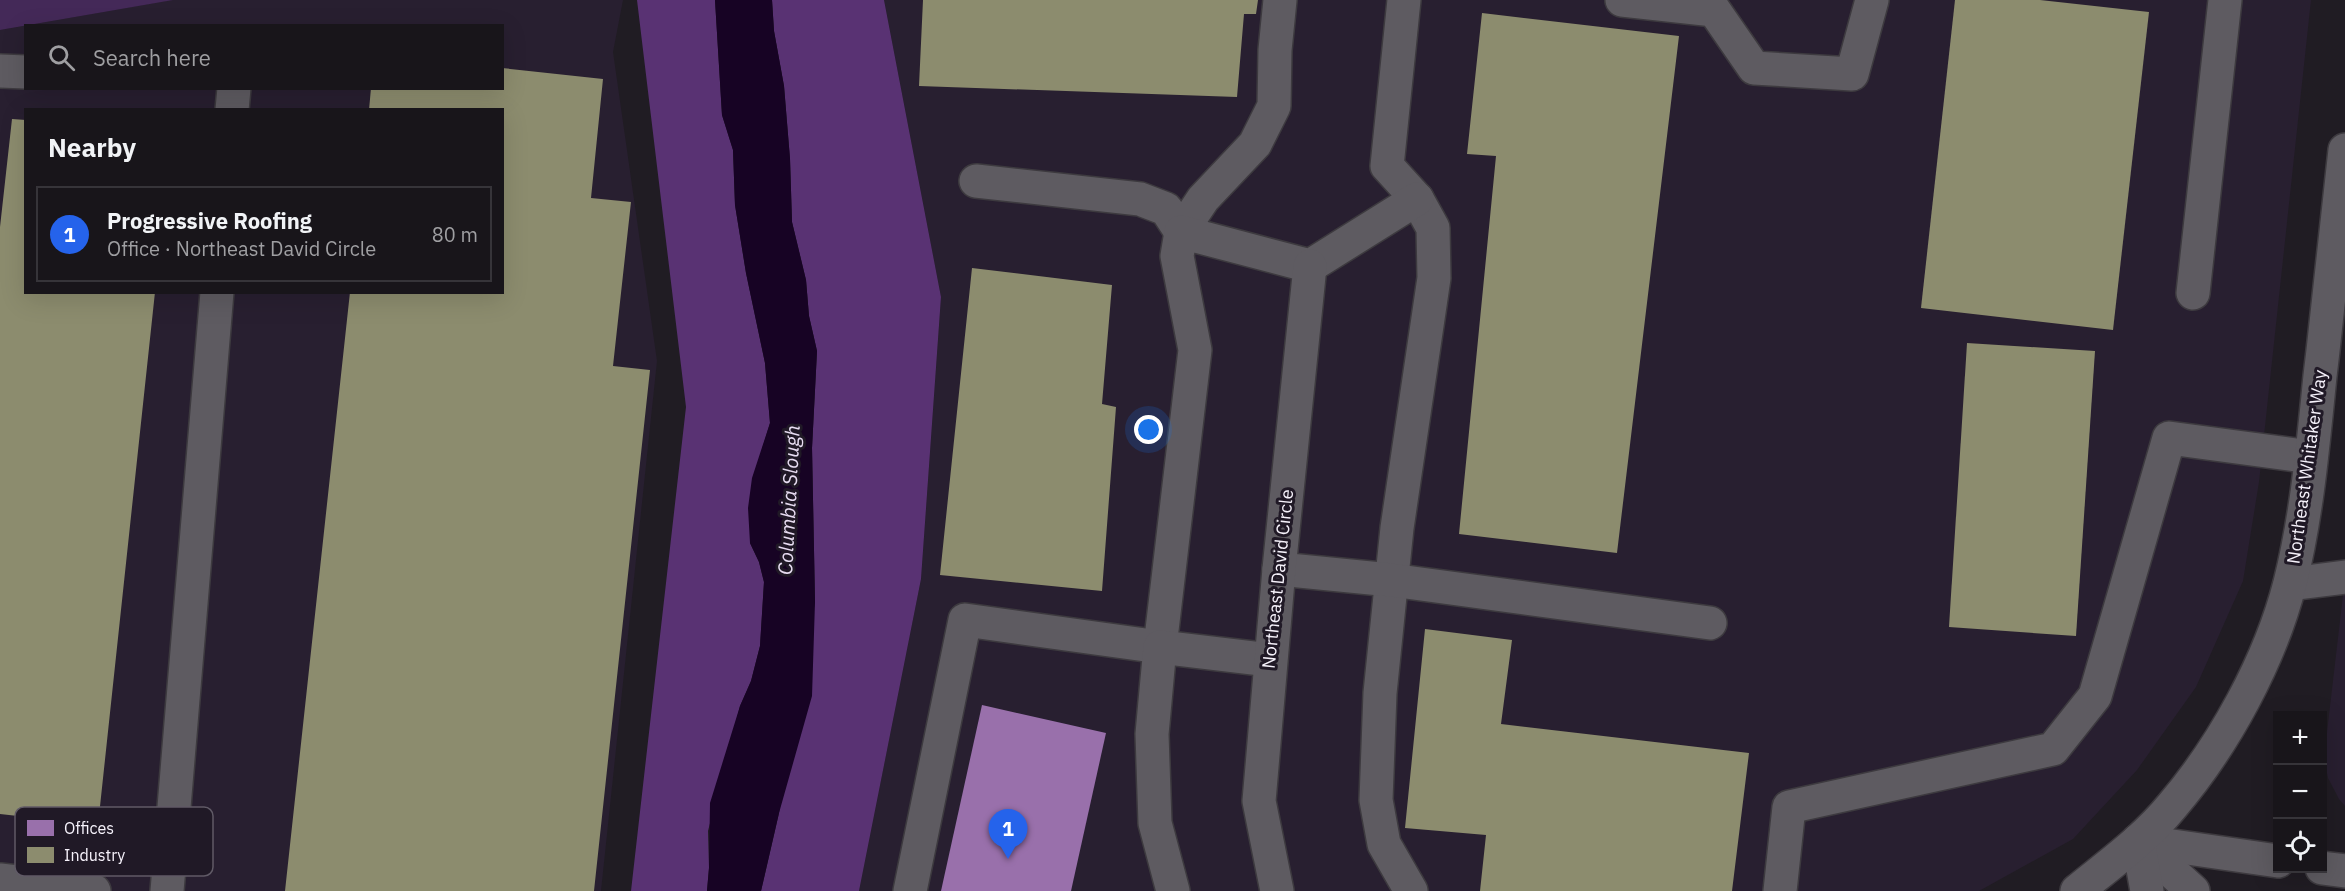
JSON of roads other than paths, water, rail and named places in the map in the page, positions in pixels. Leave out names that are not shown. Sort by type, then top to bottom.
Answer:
[{"type":"street","points":[[1173,891],[1155,823],[1152,734],[1195,350],[1177,256],[1181,232],[1203,199],[1255,144],[1274,106],[1275,50],[1280,0]]},
{"type":"street","points":[[1404,0],[1388,166],[1418,199],[1433,228],[1434,278],[1391,580],[1380,693],[1376,800],[1384,844],[1412,891]]},
{"type":"street","points":[[1622,0],[1714,10],[1754,68],[1852,74],[1872,0]]},
{"type":"street","points":[[2193,293],[2225,0]]},
{"type":"street","points":[[0,71],[24,72]]},
{"type":"street","points":[[232,108],[234,90]]},
{"type":"street","name":"Northeast Whitaker Way","points":[[2077,891],[2138,841],[2172,806],[2208,757],[2239,708],[2268,650],[2290,584],[2302,526],[2342,206],[2345,150]]},
{"type":"street","points":[[976,181],[1140,199],[1167,209],[1181,232],[1310,266],[1418,199]]},
{"type":"street","name":"Northeast David Circle","points":[[1277,891],[1259,801],[1270,660],[1310,266]]},
{"type":"street","points":[[174,807],[217,294]]},
{"type":"street","points":[[1780,891],[1789,807],[2053,749],[2095,696],[2169,438],[2312,457]]},
{"type":"street","points":[[1279,569],[1391,580],[1710,623]]},
{"type":"street","points":[[2290,584],[2345,577]]},
{"type":"street","points":[[910,891],[965,620],[1270,660]]},
{"type":"street","points":[[2138,841],[2273,860]]},
{"type":"street","points":[[2138,841],[2147,891]]},
{"type":"street","points":[[2138,841],[2193,891]]},
{"type":"street","points":[[2327,869],[2345,871]]},
{"type":"street","points":[[167,891],[168,876]]},
{"type":"street","points":[[0,880],[94,891]]},
{"type":"water","name":"Columbia Slough","points":[[715,0],[772,0],[774,31],[784,86],[792,222],[806,280],[809,316],[817,351],[812,448],[815,602],[812,696],[779,813],[761,891],[707,891],[710,803],[740,706],[751,681],[760,646],[764,582],[759,562],[750,543],[748,508],[752,478],[770,423],[765,363],[746,273],[735,205],[733,150],[722,115]]},
{"type":"place","name":"Progressive Roofing","points":[[1008,859]]}]
